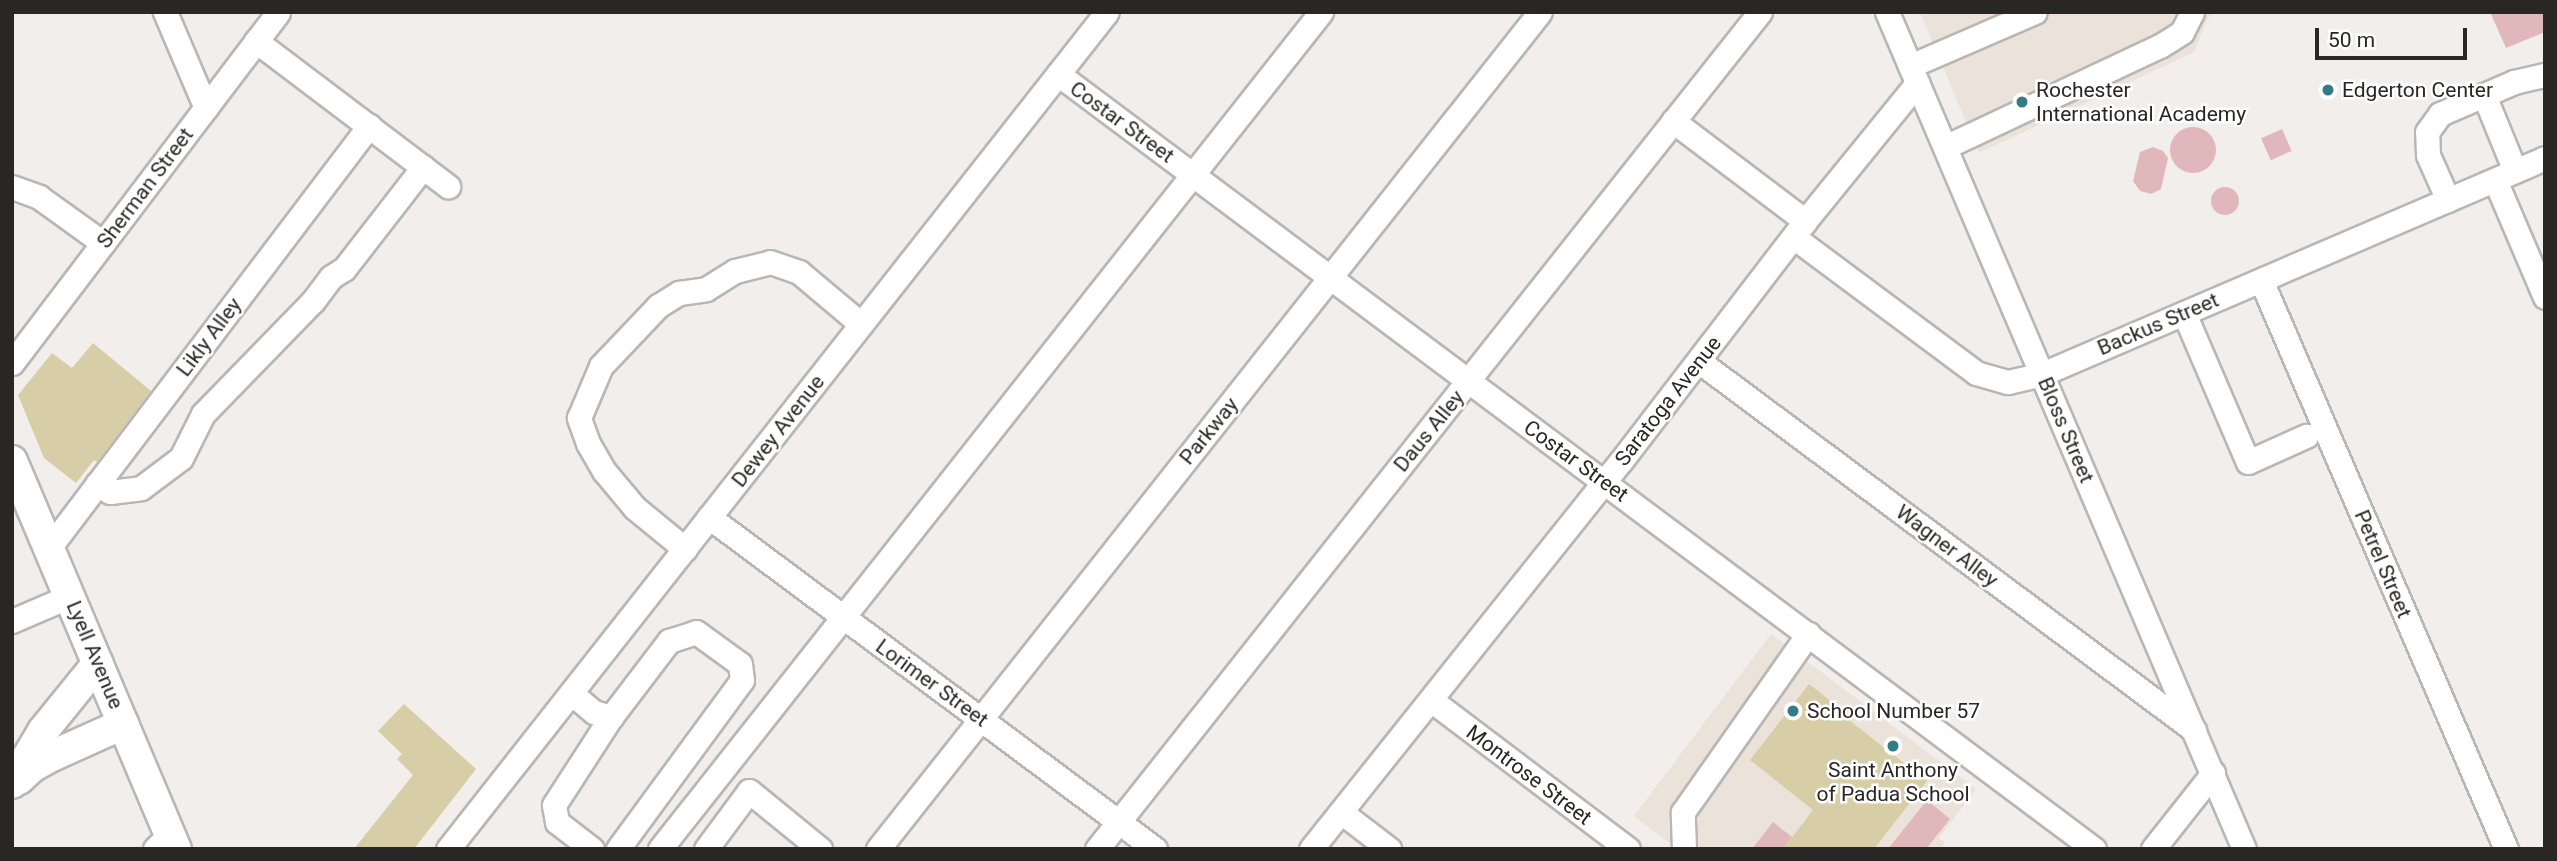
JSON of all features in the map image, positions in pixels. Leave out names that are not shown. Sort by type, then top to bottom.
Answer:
[{"type":"main road","name":"Lyell Avenue","points":[[12,461],[124,724],[167,844]]},
{"type":"main road","points":[[12,784],[43,731],[98,663]]},
{"type":"main road","points":[[12,784],[32,767],[54,755],[124,724]]},
{"type":"street","points":[[165,12],[206,108]]},
{"type":"street","name":"Sherman Street","points":[[12,363],[278,12]]},
{"type":"street","name":"Dewey Avenue","points":[[448,849],[1107,12]]},
{"type":"street","points":[[660,849],[1321,12]]},
{"type":"street","name":"Parkway","points":[[878,849],[1540,12]]},
{"type":"street","name":"Daus Alley","points":[[1097,849],[1760,12]]},
{"type":"street","name":"Bloss Street","points":[[1887,12],[2244,849]]},
{"type":"street","points":[[1914,74],[2035,12]]},
{"type":"street","points":[[1945,147],[2160,46],[2182,32],[2192,12]]},
{"type":"street","points":[[256,41],[448,186]]},
{"type":"street","name":"Costar Street","points":[[1058,74],[2094,849]]},
{"type":"street","name":"Saratoga Avenue","points":[[1311,849],[1700,362],[1914,74]]},
{"type":"street","points":[[2448,200],[2428,155],[2427,132],[2440,114],[2514,82],[2545,75]]},
{"type":"street","points":[[2484,95],[2505,175],[2545,297]]},
{"type":"street","name":"Backus Street","points":[[1673,121],[1976,373],[2008,382],[2042,374],[2545,158]]},
{"type":"street","name":"Likly Alley","points":[[49,548],[369,127]]},
{"type":"street","points":[[97,484],[110,492],[141,488],[181,458],[203,414],[313,301],[331,277],[344,269],[423,167]]},
{"type":"street","points":[[12,187],[38,197],[103,243]]},
{"type":"street","points":[[685,549],[635,508],[604,471],[588,443],[579,418],[601,366],[658,306],[679,293],[706,289],[735,271],[771,262],[799,272],[861,324]]},
{"type":"street","name":"Petrel Street","points":[[2261,280],[2506,849]]},
{"type":"street","points":[[2184,313],[2248,461],[2306,436]]},
{"type":"street","name":"Wagner Alley","points":[[1700,362],[2194,730]]},
{"type":"street","name":"Lorimer Street","points":[[709,517],[1155,849]]},
{"type":"street","points":[[12,621],[70,596]]},
{"type":"street","points":[[592,849],[557,822],[554,804],[611,717],[669,641],[696,632],[740,664],[742,680],[618,849]]},
{"type":"street","points":[[1684,849],[1683,812],[1808,634]]},
{"type":"street","points":[[571,693],[594,712],[611,717]]},
{"type":"street","name":"Montrose Street","points":[[1431,700],[1628,849]]},
{"type":"street","points":[[2152,849],[2213,773]]},
{"type":"street","points":[[717,845],[749,791],[809,845]]},
{"type":"street","points":[[1341,812],[1389,849]]},
{"type":"shaded area","name":"Rochester International Academy","points":[[1920,12],[2218,12],[2209,16],[2194,52],[1979,153]]},
{"type":"shaded area","points":[[2490,12],[2545,12],[2545,32],[2506,48]]},
{"type":"shaded area","points":[[2193,127],[2202,128],[2209,134],[2215,141],[2215,159],[2209,166],[2202,172],[2193,173],[2184,172],[2177,166],[2171,159],[2170,150],[2171,141],[2177,134],[2184,128]]},
{"type":"shaded area","points":[[2282,129],[2292,151],[2271,160],[2261,138]]},
{"type":"shaded area","points":[[2153,147],[2163,151],[2168,158],[2161,189],[2151,194],[2140,191],[2133,181],[2140,152]]},
{"type":"shaded area","points":[[2225,187],[2235,191],[2239,201],[2235,211],[2225,215],[2215,211],[2211,201],[2215,191]]},
{"type":"shaded area","name":"School Number 57","points":[[1771,634],[1976,789],[1939,838],[1945,843],[1941,849],[1678,849],[1634,816]]},
{"type":"shaded area","points":[[1927,800],[1950,819],[1926,849],[1888,849]]},
{"type":"shaded area","points":[[1773,822],[1792,837],[1783,849],[1752,849]]},
{"type":"building","points":[[93,343],[151,391],[97,462],[94,460],[76,483],[44,458],[18,395],[52,353],[72,368]]},
{"type":"building","points":[[1809,684],[1852,718],[1850,721],[1927,781],[1874,849],[1783,849],[1813,810],[1750,760]]},
{"type":"building","points":[[404,704],[476,769],[414,849],[354,849],[413,775],[397,759],[402,754],[378,731]]},
{"type":"place","name":"Edgerton Center","points":[[2328,90]]},
{"type":"place","name":"Rochester International Academy","points":[[2022,102]]},
{"type":"place","name":"School Number 57","points":[[1793,711]]},
{"type":"place","name":"Saint Anthony of Padua School","points":[[1893,746]]}]
